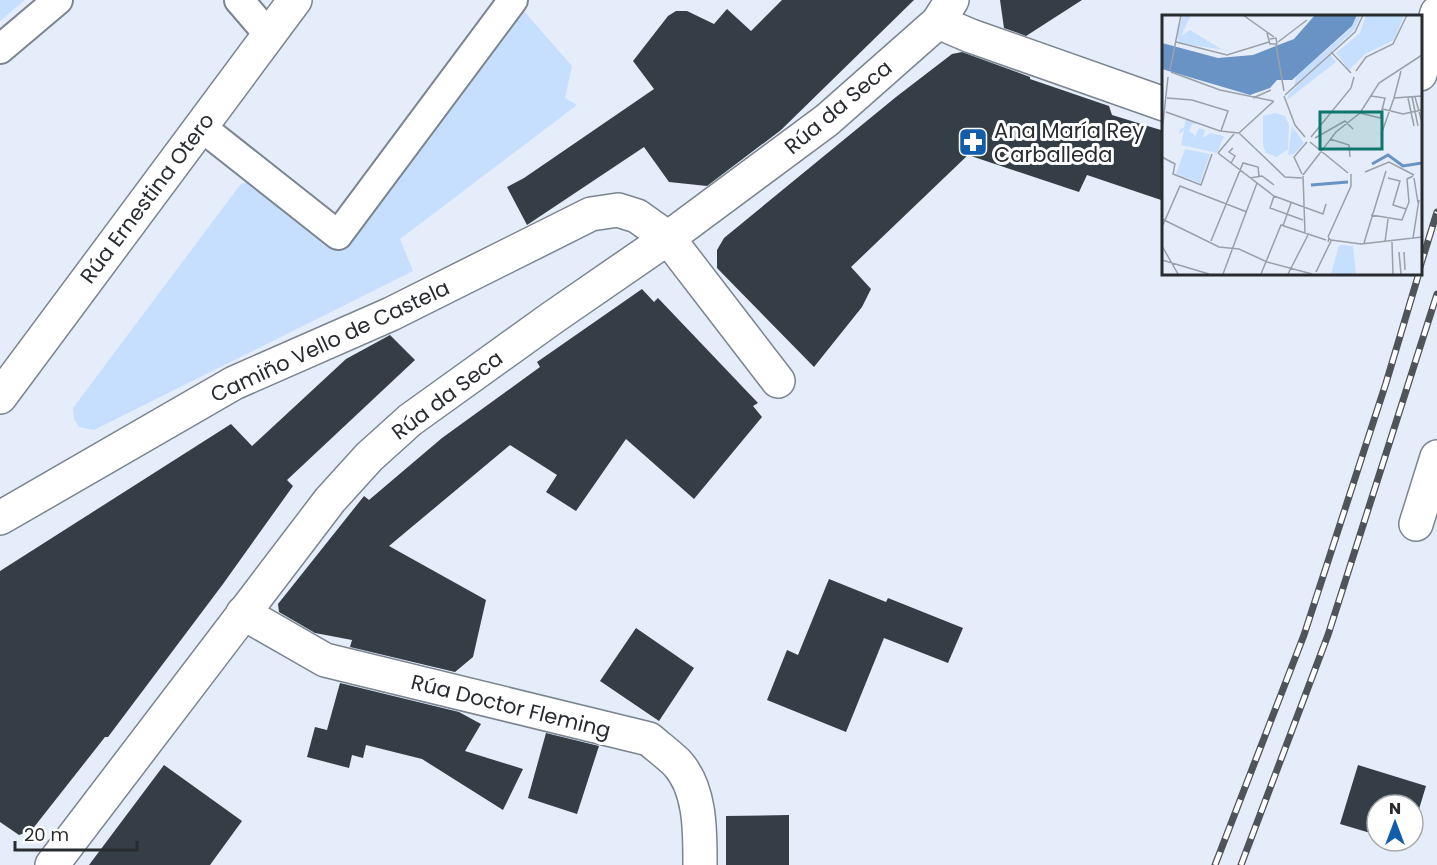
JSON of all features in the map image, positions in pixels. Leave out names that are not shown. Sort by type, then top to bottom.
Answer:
[{"type":"street","points":[[0,49],[58,0]]},
{"type":"street","points":[[239,0],[269,35]]},
{"type":"street","name":"Rúa Ernestina Otero","points":[[0,397],[296,0]]},
{"type":"street","points":[[201,126],[338,235],[513,0]]},
{"type":"street","points":[[945,11],[971,36],[1162,103]]},
{"type":"street","name":"Rúa da Seca","points":[[52,865],[330,500],[369,457],[410,420],[668,238],[827,120],[945,11]]},
{"type":"street","points":[[1422,67],[1437,13]]},
{"type":"street","name":"Camiño Vello de Castela","points":[[4,514],[234,383],[391,314],[591,214],[618,210],[637,216],[668,238],[778,381]]},
{"type":"street","points":[[1416,524],[1437,457]]},
{"type":"street","name":"Rúa Doctor Fleming","points":[[243,613],[325,660],[649,739],[678,764],[692,787],[700,830],[700,865]]},
{"type":"shaded area","points":[[0,0],[25,0],[0,21]]},
{"type":"shaded area","points":[[522,9],[572,66],[565,98],[577,105],[400,239],[413,271],[94,430],[79,427],[74,419],[73,408],[240,185],[249,181],[341,250]]},
{"type":"building","points":[[782,0],[914,0],[781,130],[707,186],[669,182],[644,147],[527,225],[507,187],[524,178],[654,89],[633,61],[668,16],[676,11],[687,11],[714,24],[727,9],[751,31]]},
{"type":"building","points":[[1000,0],[1082,0],[1026,36],[1004,28]]},
{"type":"building","points":[[962,52],[1030,77],[1030,79],[1109,106],[1112,115],[1162,130],[1162,200],[1087,175],[1079,192],[968,155],[851,267],[871,289],[862,307],[814,367],[717,268],[717,250],[724,238],[952,54]]},
{"type":"building","points":[[642,289],[654,302],[658,298],[758,403],[753,406],[762,417],[694,499],[626,439],[576,511],[546,492],[557,475],[510,445],[389,546],[486,600],[473,657],[455,672],[350,647],[352,640],[315,633],[279,612],[278,604],[364,496],[369,500],[442,438],[540,367],[537,362]]},
{"type":"building","points":[[390,335],[415,360],[287,480],[293,486],[223,584],[108,737],[105,737],[31,831],[19,835],[0,822],[0,571],[231,424],[252,446],[346,359]]},
{"type":"building","points":[[829,579],[886,602],[888,598],[963,628],[948,663],[884,638],[846,732],[767,700],[787,650],[798,655]]},
{"type":"building","points":[[636,628],[694,668],[659,721],[600,681]]},
{"type":"building","points":[[340,683],[459,712],[481,724],[465,751],[523,769],[503,810],[422,759],[366,745],[363,758],[352,755],[349,768],[307,757],[315,727],[327,730]]},
{"type":"building","points":[[546,733],[599,746],[577,814],[528,798]]},
{"type":"building","points":[[164,765],[242,821],[210,865],[89,865]]},
{"type":"building","points":[[1358,765],[1426,786],[1424,793],[1365,793],[1365,831],[1340,824]]},
{"type":"building","points":[[789,815],[789,865],[726,865],[726,816]]},
{"type":"railway","points":[[1422,261],[1437,212]]},
{"type":"railway","points":[[1215,865],[1304,635],[1386,383],[1419,274]]},
{"type":"railway","points":[[1241,865],[1328,635],[1437,294]]},
{"type":"place","name":"Ana María Rey Carballeda","points":[[973,142]]}]
